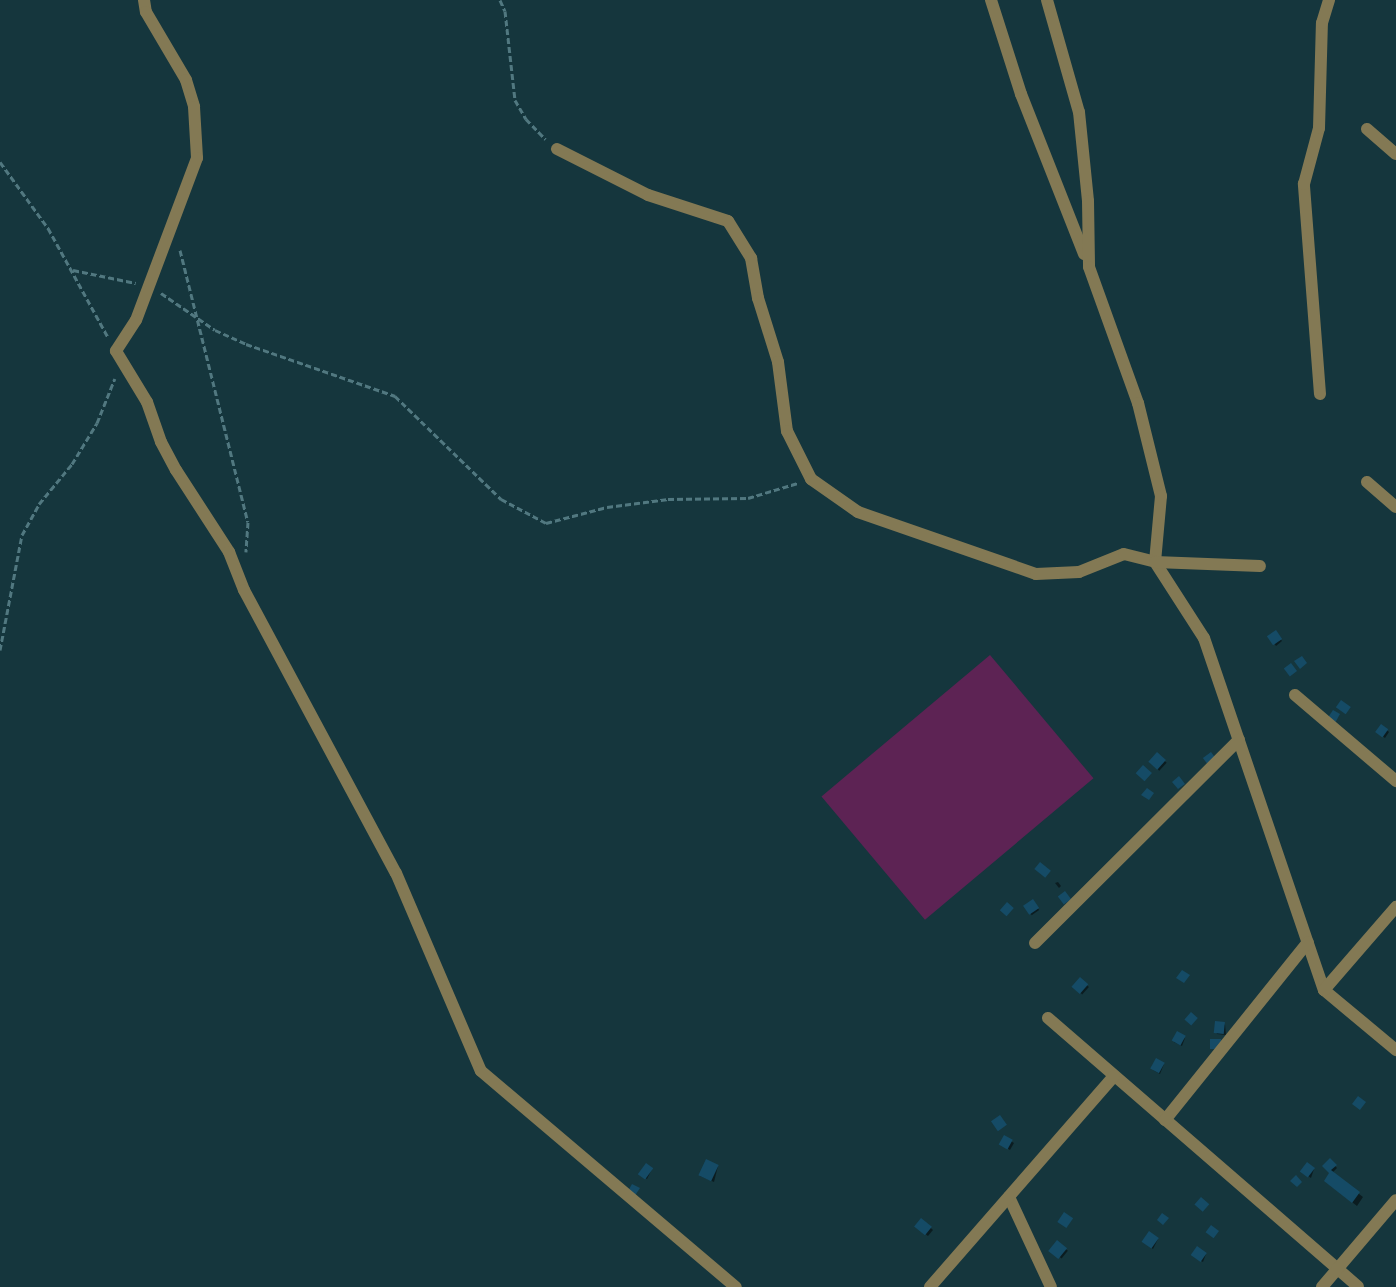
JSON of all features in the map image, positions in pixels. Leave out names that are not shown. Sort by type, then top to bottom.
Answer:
[{"type":"street","points":[[144,0],[146,12],[186,80],[194,107],[197,158],[136,321],[116,351],[147,402],[161,442],[176,470],[229,552],[244,590],[396,873],[481,1071],[736,1287]]},
{"type":"street","points":[[991,0],[1022,94],[1063,192],[1138,403],[1161,496],[1155,562],[1204,638],[1324,990],[1396,1050]]},
{"type":"street","points":[[1047,0],[1079,112],[1089,267]]},
{"type":"street","points":[[1320,394],[1304,184],[1319,128],[1322,23],[1329,0]]},
{"type":"street","points":[[1367,129],[1396,154]]},
{"type":"street","points":[[557,148],[648,195],[728,221],[751,258],[758,298],[778,362],[787,431],[811,479],[858,512],[1036,574],[1079,572],[1124,554],[1155,562],[1260,566]]},
{"type":"street","points":[[1367,482],[1396,507]]},
{"type":"street","points":[[1295,695],[1396,781]]},
{"type":"street","points":[[1035,943],[1239,741]]},
{"type":"street","points":[[1324,990],[1396,907]]},
{"type":"street","points":[[1165,1120],[1308,942]]},
{"type":"street","points":[[1048,1018],[1358,1287]]},
{"type":"street","points":[[930,1287],[1114,1076]]},
{"type":"street","points":[[1009,1197],[1051,1287]]},
{"type":"street","points":[[1322,1287],[1396,1200]]},
{"type":"path","points":[[501,0],[507,20],[515,100],[526,119],[557,148]]},
{"type":"path","points":[[0,162],[21,187],[73,270],[116,351],[114,385],[97,423],[72,464],[39,504],[22,535],[0,650]]},
{"type":"path","points":[[173,227],[198,318],[248,522],[246,556]]},
{"type":"path","points":[[73,270],[148,285],[198,318],[246,344],[395,396],[501,499],[546,523],[607,507],[668,499],[748,498],[811,479]]},
{"type":"shaded area","points":[[990,655],[1093,778],[925,920],[821,796]]},
{"type":"building","points":[[1276,630],[1282,639],[1273,645],[1267,636]]},
{"type":"building","points":[[1302,656],[1307,663],[1300,669],[1294,661]]},
{"type":"building","points":[[1291,663],[1297,671],[1290,676],[1284,668]]},
{"type":"building","points":[[1341,700],[1351,707],[1346,714],[1336,707]]},
{"type":"building","points":[[1333,710],[1340,714],[1335,723],[1327,719]]},
{"type":"building","points":[[1381,724],[1388,729],[1382,737],[1375,732]]},
{"type":"building","points":[[1157,752],[1166,760],[1157,770],[1148,762]]},
{"type":"building","points":[[1211,752],[1216,759],[1208,765],[1203,758]]},
{"type":"building","points":[[1143,765],[1152,773],[1145,781],[1136,773]]},
{"type":"building","points":[[1179,776],[1185,784],[1178,789],[1172,782]]},
{"type":"building","points":[[1147,788],[1154,793],[1149,800],[1141,795]]},
{"type":"building","points":[[1040,862],[1051,871],[1045,878],[1034,869]]},
{"type":"building","points":[[1065,891],[1071,899],[1064,904],[1058,896]]},
{"type":"building","points":[[1033,899],[1039,908],[1029,915],[1023,906]]},
{"type":"building","points":[[1007,902],[1014,908],[1007,916],[1000,910]]},
{"type":"building","points":[[1182,970],[1190,975],[1184,983],[1176,978]]},
{"type":"building","points":[[1080,977],[1088,984],[1080,994],[1071,987]]},
{"type":"building","points":[[1191,1012],[1198,1018],[1191,1025],[1184,1020]]},
{"type":"building","points":[[1215,1021],[1225,1022],[1224,1034],[1214,1033]]},
{"type":"building","points":[[1177,1031],[1186,1036],[1180,1045],[1172,1041]]},
{"type":"building","points":[[1210,1039],[1221,1039],[1221,1049],[1210,1049]]},
{"type":"building","points":[[1156,1058],[1165,1063],[1159,1073],[1150,1068]]},
{"type":"building","points":[[1358,1096],[1366,1102],[1360,1110],[1352,1104]]},
{"type":"building","points":[[1000,1115],[1007,1125],[998,1131],[991,1121]]},
{"type":"building","points":[[1004,1135],[1013,1140],[1007,1149],[999,1145]]},
{"type":"building","points":[[1330,1158],[1337,1165],[1331,1170],[1360,1192],[1352,1203],[1324,1181],[1329,1173],[1322,1166]]},
{"type":"building","points":[[706,1159],[719,1165],[711,1181],[698,1175]]},
{"type":"building","points":[[1307,1162],[1315,1168],[1308,1178],[1300,1172]]},
{"type":"building","points":[[646,1163],[653,1168],[645,1180],[638,1174]]},
{"type":"building","points":[[1296,1175],[1302,1182],[1297,1187],[1290,1181]]},
{"type":"building","points":[[632,1184],[640,1188],[634,1197],[627,1193]]},
{"type":"building","points":[[1201,1197],[1209,1204],[1203,1212],[1194,1205]]},
{"type":"building","points":[[1064,1212],[1073,1218],[1066,1228],[1057,1222]]},
{"type":"building","points":[[1162,1213],[1169,1218],[1163,1225],[1157,1220]]},
{"type":"building","points":[[921,1218],[932,1227],[925,1235],[914,1227]]},
{"type":"building","points":[[1211,1225],[1219,1231],[1214,1238],[1206,1232]]},
{"type":"building","points":[[1149,1231],[1159,1238],[1151,1249],[1142,1242]]},
{"type":"building","points":[[1057,1240],[1067,1248],[1058,1259],[1048,1251]]},
{"type":"building","points":[[1197,1246],[1207,1253],[1201,1262],[1191,1255]]}]
